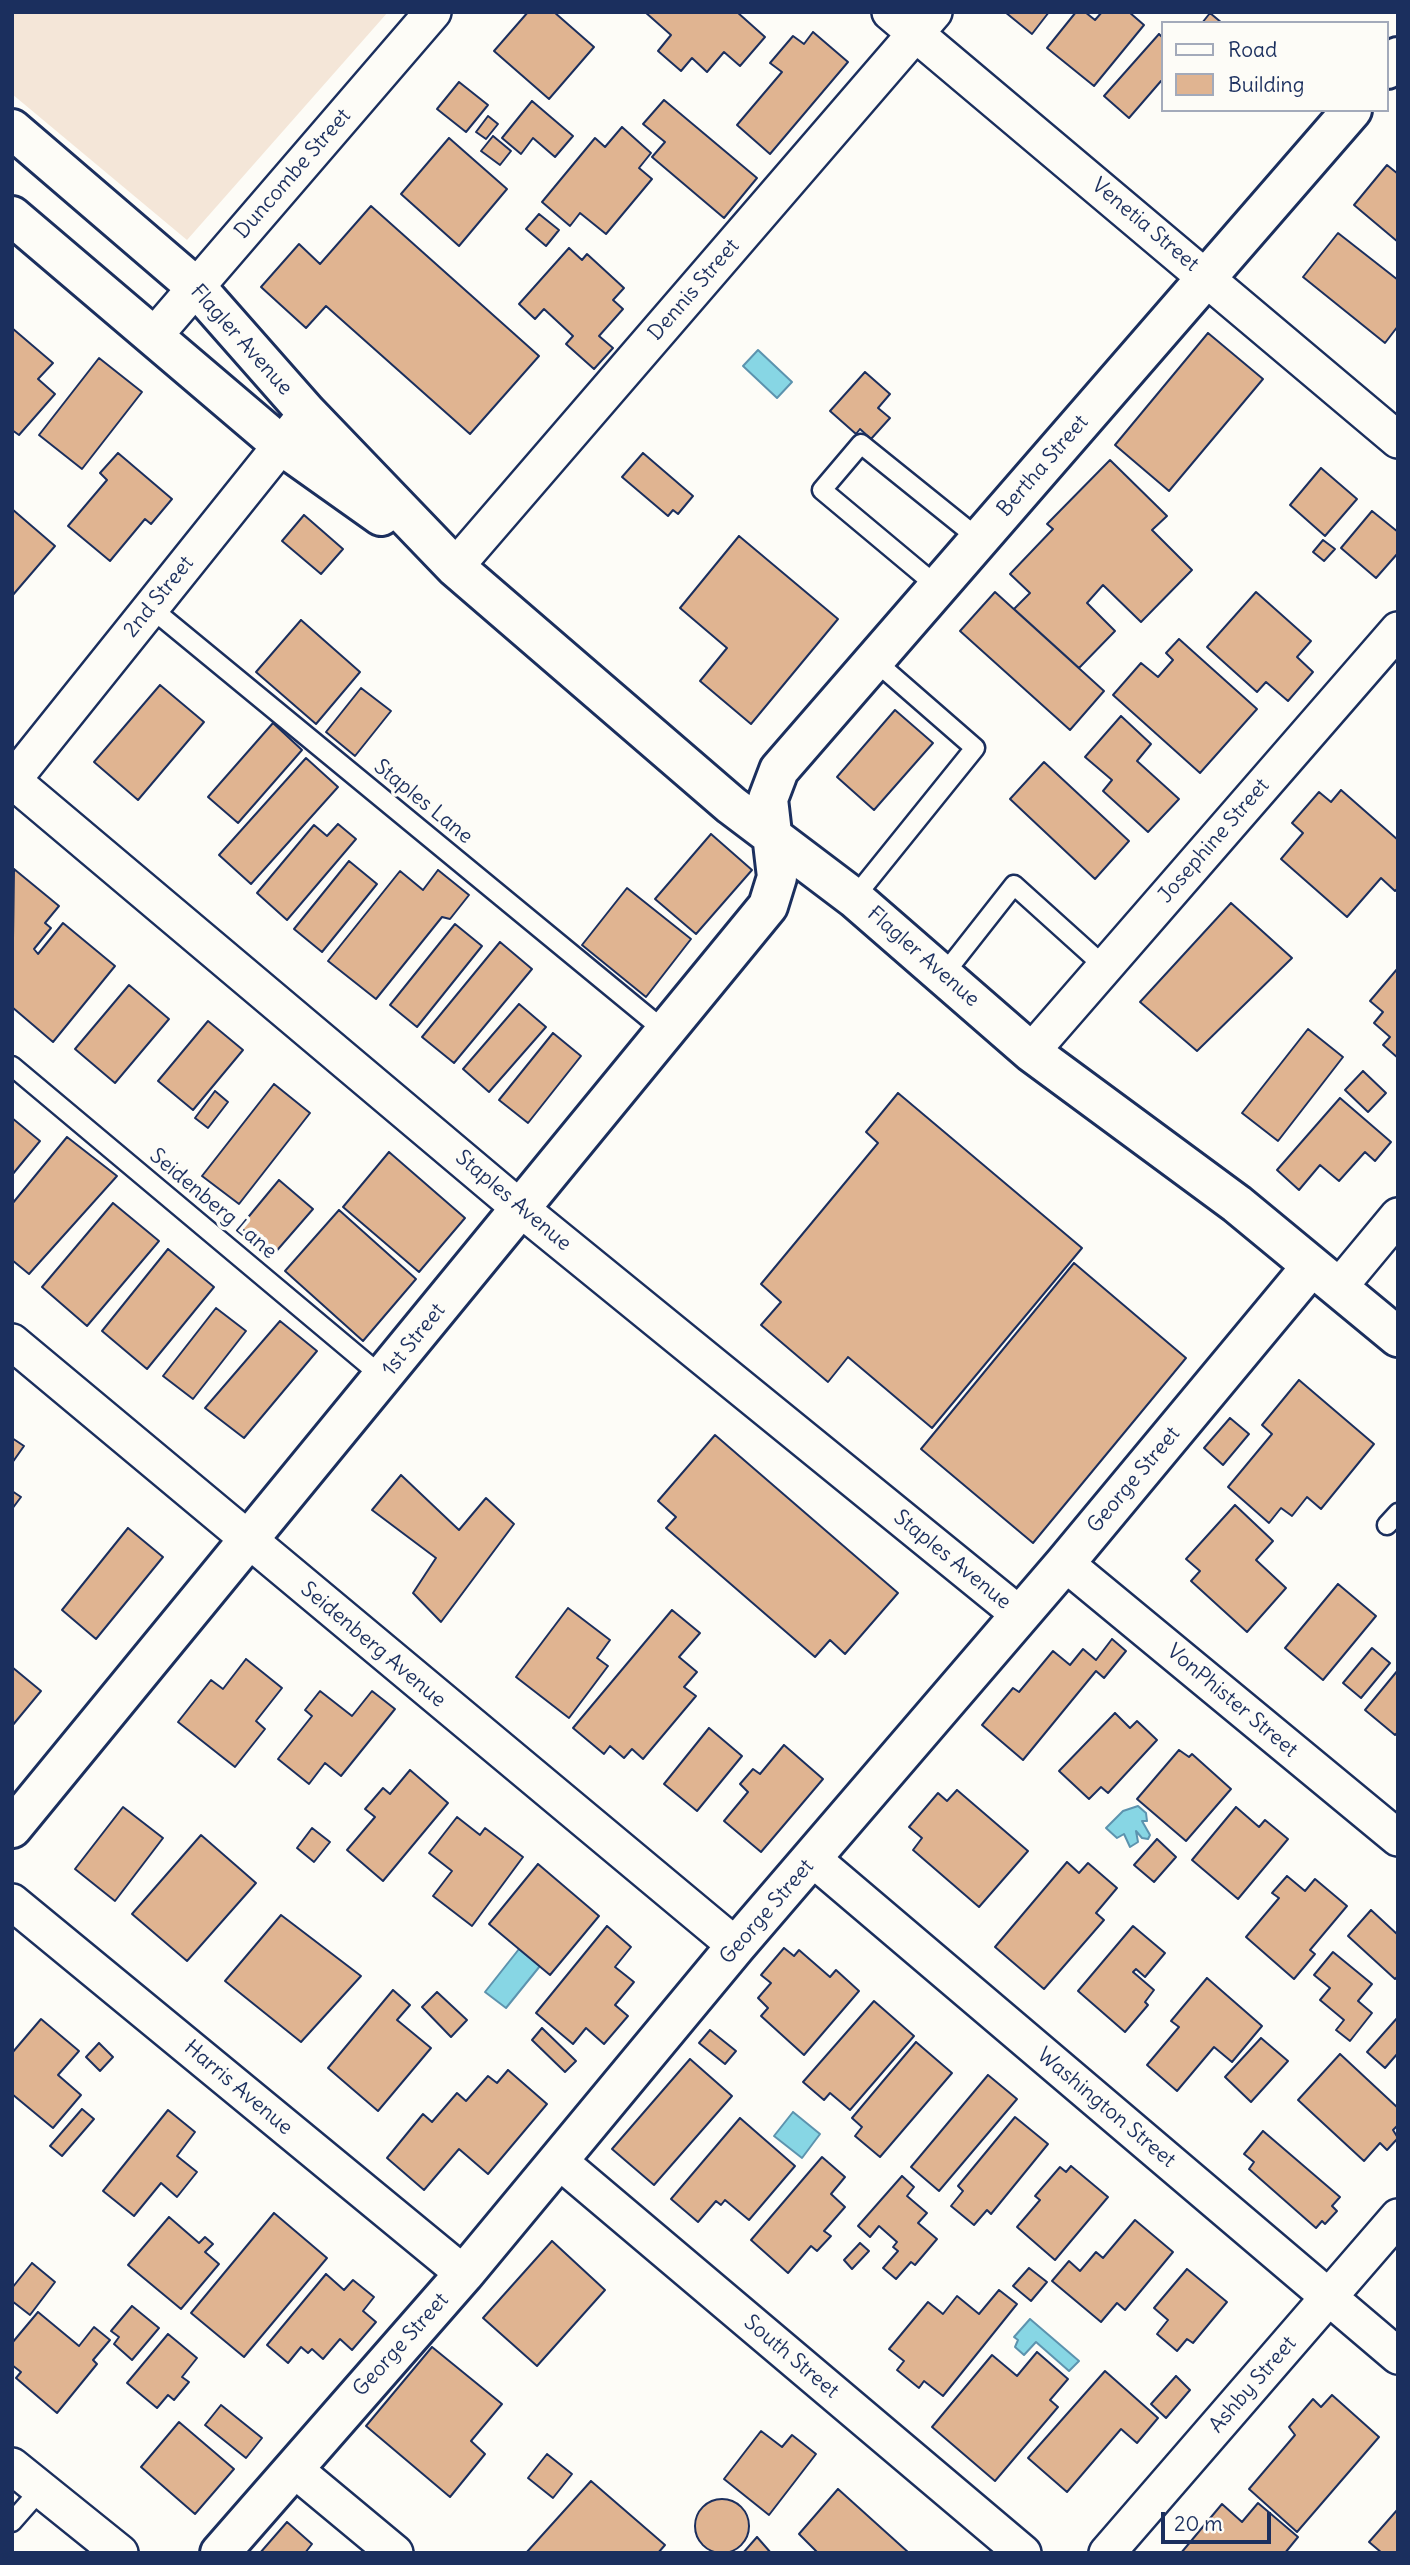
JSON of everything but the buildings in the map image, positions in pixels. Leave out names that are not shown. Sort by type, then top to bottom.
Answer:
[{"type":"main road","name":"Bertha Street","points":[[772,836],[768,799],[773,778],[1350,112]]},
{"type":"main road","name":"Flagler Avenue","points":[[12,129],[196,287],[307,413],[455,567],[731,805],[855,898],[1031,1052],[1237,1204],[1398,1337]]},
{"type":"main road","name":"Flagler Avenue","points":[[12,216],[281,445],[455,567]]},
{"type":"main road","name":"1st Street","points":[[12,1828],[384,1378],[768,906],[776,877],[772,836]]},
{"type":"main road","name":"George Street","points":[[220,2553],[464,2274],[736,1946],[1065,1563],[1325,1277]]},
{"type":"street","name":"Duncombe Street","points":[[154,336],[433,12]]},
{"type":"street","name":"Venetia Street","points":[[913,19],[1398,440]]},
{"type":"street","name":"Dennis Street","points":[[455,567],[913,19]]},
{"type":"street","name":"2nd Street","points":[[12,780],[307,413]]},
{"type":"street","name":"Josephine Street","points":[[1031,1052],[1398,630]]},
{"type":"street","name":"Staples Avenue","points":[[12,780],[521,1209],[1020,1615]]},
{"type":"street","name":"George Street","points":[[1325,1277],[1398,1216]]},
{"type":"street","name":"Seidenberg Avenue","points":[[12,1342],[736,1946]]},
{"type":"street","name":"VonPhister Street","points":[[1065,1563],[1398,1838]]},
{"type":"street","name":"Washington Street","points":[[813,1859],[1398,2356]]},
{"type":"street","name":"Harris Avenue","points":[[12,1902],[464,2274]]},
{"type":"street","name":"South Street","points":[[558,2160],[1023,2553]]},
{"type":"street","name":"Ashby Street","points":[[1107,2553],[1398,2217]]},
{"type":"street","points":[[12,2466],[120,2553]]},
{"type":"street","points":[[295,2469],[395,2553]]},
{"type":"lane","points":[[938,587],[822,490],[861,444],[979,539]]},
{"type":"lane","name":"Staples Lane","points":[[150,608],[666,1031]]},
{"type":"lane","points":[[855,898],[975,748],[874,660]]},
{"type":"lane","points":[[944,974],[1014,885],[1105,967]]},
{"type":"lane","name":"Seidenberg Lane","points":[[12,1066],[384,1378]]},
{"type":"lane","points":[[12,2522],[41,2489]]},
{"type":"shaded area","points":[[12,12],[388,12],[187,240],[12,94]]},
{"type":"water","points":[[758,350],[792,382],[777,398],[743,366]]},
{"type":"water","points":[[1138,1806],[1146,1813],[1147,1821],[1142,1821],[1150,1835],[1148,1839],[1142,1838],[1136,1831],[1138,1842],[1130,1847],[1124,1834],[1117,1838],[1106,1828],[1123,1811]]},
{"type":"water","points":[[519,1949],[540,1966],[506,2008],[485,1992]]},
{"type":"water","points":[[793,2112],[820,2134],[802,2158],[774,2136]]},
{"type":"water","points":[[1030,2319],[1079,2361],[1069,2371],[1036,2342],[1024,2355],[1015,2347],[1018,2340],[1014,2337]]}]
